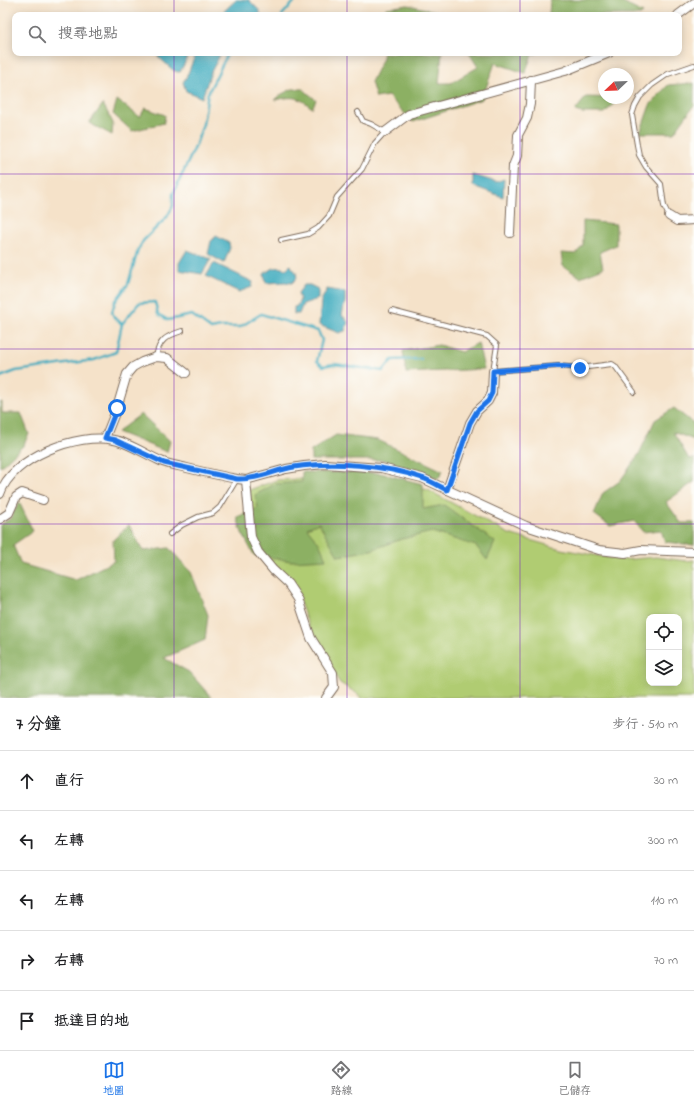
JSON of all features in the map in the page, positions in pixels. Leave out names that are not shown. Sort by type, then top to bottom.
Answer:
[{"type":"street","points":[[682,12],[694,3]]},
{"type":"street","points":[[385,132],[409,114],[565,71],[602,56]]},
{"type":"street","points":[[510,233],[513,166],[516,156],[518,135],[527,118],[530,104],[530,80]]},
{"type":"street","points":[[669,216],[677,221],[694,220]]},
{"type":"street","points":[[105,438],[117,408],[127,374],[133,367],[156,357],[167,358],[186,373]]},
{"type":"street","points":[[447,490],[470,423],[477,411],[488,401],[492,393],[493,371]]},
{"type":"street","points":[[1,489],[20,467],[42,453],[64,444],[87,439],[105,438],[115,440],[164,463],[242,480],[286,469],[325,464],[381,468],[422,478],[526,526],[599,550],[625,553],[641,550],[694,552]]},
{"type":"street","points":[[242,480],[251,536],[258,552],[273,570],[288,584],[298,599],[311,638],[333,673],[334,687],[326,698]]},
{"type":"street","points":[[0,519],[9,513],[16,497],[22,493],[43,500]]},
{"type":"lane","points":[[669,216],[664,206],[661,184],[646,167],[640,155],[632,116],[640,97],[652,85],[668,74],[694,65]]},
{"type":"lane","points":[[281,240],[308,234],[318,228],[329,216],[337,197],[362,169],[375,143],[385,132],[363,120],[358,112]]},
{"type":"lane","points":[[392,312],[487,336],[497,345],[493,371],[558,366],[580,368],[612,364],[634,392]]},
{"type":"lane","points":[[156,357],[158,347],[162,342],[168,336],[182,330]]},
{"type":"lane","points":[[170,534],[182,525],[213,512],[220,507],[242,480]]},
{"type":"green space","points":[[550,0],[617,0],[641,12],[549,12]]},
{"type":"green space","points":[[408,5],[440,12],[385,12],[386,8]]},
{"type":"green space","points":[[383,56],[442,56],[439,83],[451,83],[478,67],[471,56],[532,56],[525,73],[495,63],[482,99],[413,122],[388,96],[376,98],[371,82]]},
{"type":"green space","points":[[694,83],[694,105],[674,133],[640,133],[650,105],[668,85]]},
{"type":"green space","points":[[292,89],[303,89],[316,100],[312,108],[303,101],[295,98],[275,100],[282,94]]},
{"type":"green space","points":[[586,97],[598,97],[598,104],[613,104],[605,113],[582,113],[575,111]]},
{"type":"green space","points":[[117,100],[140,117],[145,108],[165,115],[164,123],[132,131],[113,114]]},
{"type":"green space","points":[[103,104],[113,123],[112,135],[89,123]]},
{"type":"green space","points":[[583,221],[616,224],[616,245],[600,252],[603,268],[580,277],[563,266],[561,253],[576,254],[583,245]]},
{"type":"green space","points":[[478,343],[484,369],[406,373],[403,351],[439,345],[461,352]]},
{"type":"green space","points":[[2,402],[2,413],[21,413],[29,434],[23,446],[0,467],[0,403]]},
{"type":"green space","points":[[674,408],[694,424],[694,440],[673,432],[689,459],[694,458],[694,482],[666,502],[681,523],[694,523],[694,545],[665,542],[661,530],[643,532],[634,521],[610,526],[594,514],[603,493],[620,481],[639,454],[655,420]]},
{"type":"green space","points":[[141,414],[170,441],[167,452],[117,432]]},
{"type":"green space","points":[[336,435],[378,440],[443,471],[438,479],[384,460],[311,460],[311,451]]},
{"type":"green space","points":[[302,472],[380,473],[423,484],[423,509],[444,505],[495,542],[487,560],[476,546],[432,532],[402,539],[371,550],[338,556],[319,523],[307,528],[319,543],[326,559],[291,561],[254,555],[242,533],[237,517],[258,508],[255,495],[275,484],[302,482]]},
{"type":"green space","points":[[346,477],[388,480],[428,490],[509,534],[561,549],[621,560],[656,557],[686,561],[694,560],[694,698],[361,698],[358,694],[340,683],[315,643],[295,589],[259,549],[249,490],[277,480]]},
{"type":"green space","points":[[19,502],[33,531],[13,545],[21,564],[76,580],[114,561],[113,540],[129,525],[143,551],[169,548],[191,572],[208,615],[205,640],[164,658],[189,672],[212,698],[0,698],[0,525],[10,519]]},
{"type":"water","points":[[236,0],[249,0],[260,12],[223,12]]},
{"type":"water","points":[[158,56],[188,56],[180,72],[173,70]]},
{"type":"water","points":[[195,56],[219,56],[211,72],[202,98],[186,91],[183,82]]},
{"type":"water","points":[[473,175],[496,182],[504,179],[503,197],[473,186]]},
{"type":"water","points":[[216,236],[229,243],[230,248],[224,263],[208,254],[211,241]]},
{"type":"water","points":[[187,250],[211,259],[202,274],[179,270],[179,263]]},
{"type":"water","points":[[214,263],[253,282],[252,287],[239,292],[206,276]]},
{"type":"water","points":[[290,265],[296,272],[297,278],[292,283],[266,283],[264,274],[271,269],[286,269]]},
{"type":"water","points":[[304,285],[310,285],[318,289],[318,299],[303,304],[299,314],[294,314],[294,307],[297,306],[300,300],[298,293]]},
{"type":"water","points":[[327,289],[345,292],[345,302],[342,315],[348,322],[345,331],[339,333],[319,325],[321,301]]},
{"type":"waterway","points":[[285,12],[296,0]]},
{"type":"waterway","points":[[122,324],[114,317],[112,312],[115,302],[128,284],[138,250],[143,241],[167,217],[173,206],[173,194],[196,145],[203,124],[208,93],[226,56]]},
{"type":"waterway","points":[[0,377],[16,371],[94,360],[116,352],[122,324],[139,303],[155,302],[158,314],[168,320],[192,315],[211,329],[221,327],[240,327],[261,314],[318,331],[322,340],[317,361],[323,366],[334,364],[383,371],[392,360],[421,359]]},
{"type":"route","points":[[117,408],[105,438],[115,440],[144,452],[164,463],[246,480],[286,469],[325,464],[381,468],[422,478],[447,490],[470,423],[477,411],[488,401],[492,393],[493,371],[558,366],[580,368]]}]
